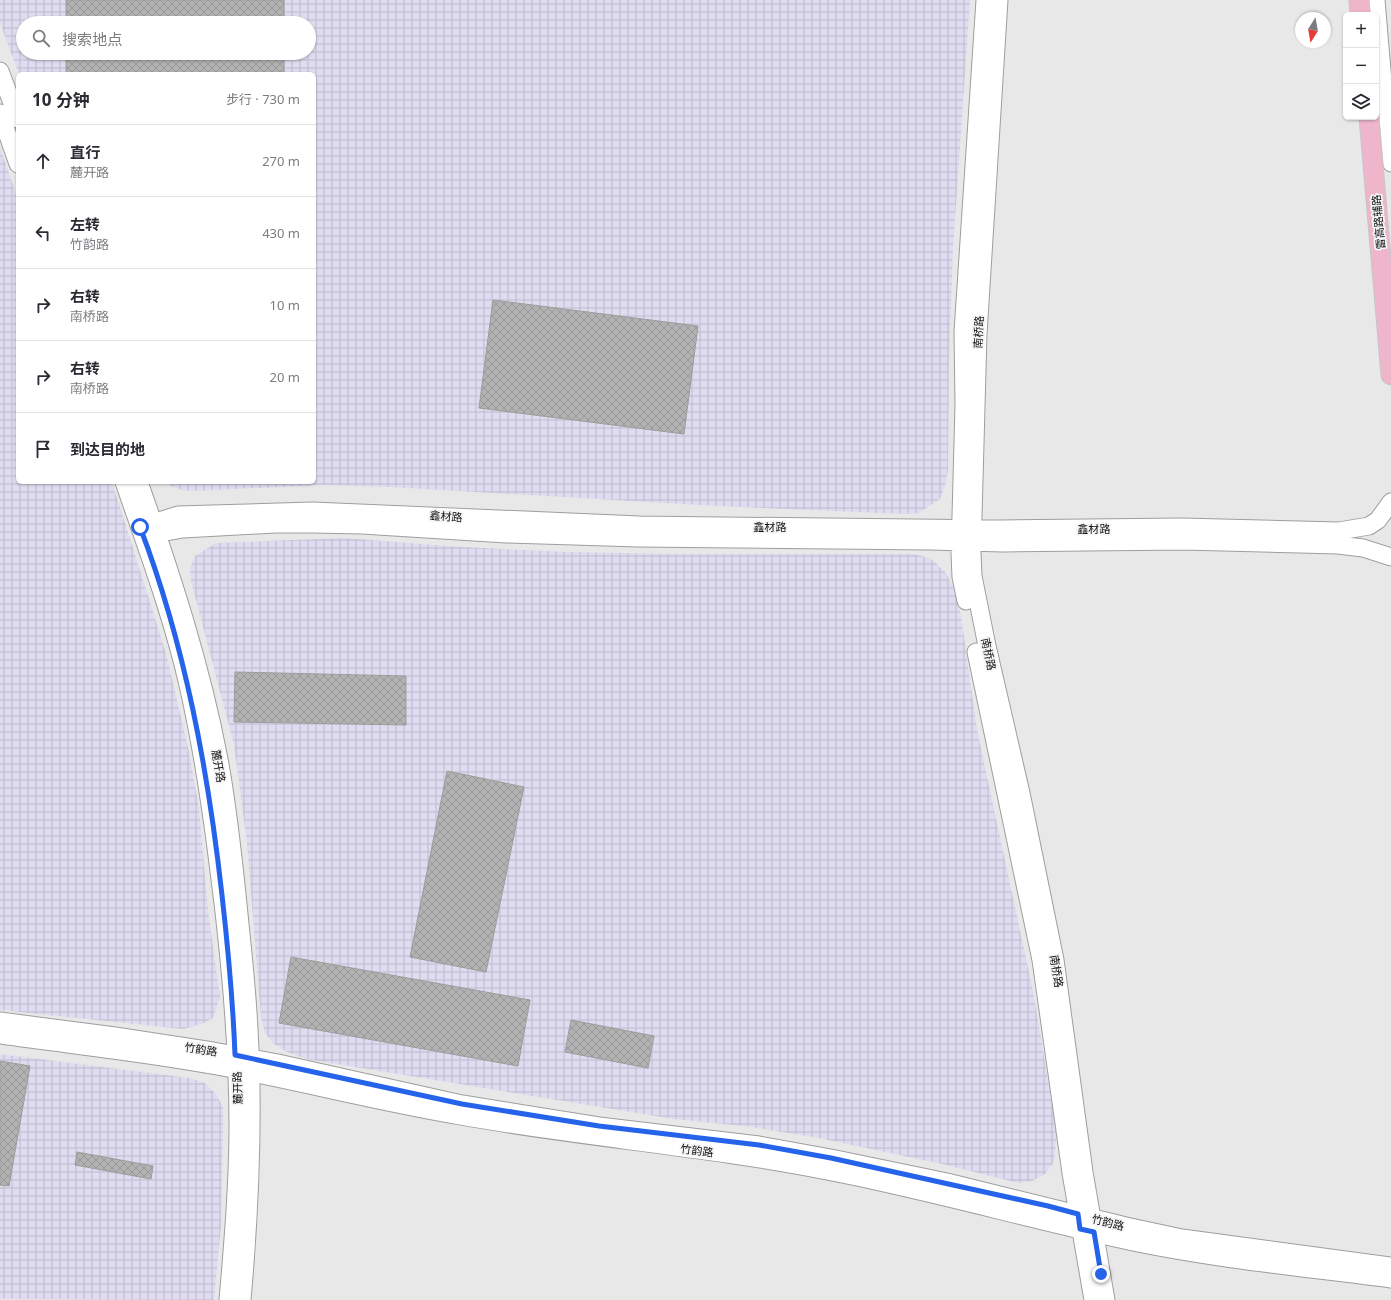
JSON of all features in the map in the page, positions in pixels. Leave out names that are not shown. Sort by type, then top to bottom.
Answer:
[{"type":"main road","name":"南桥路","points":[[985,0],[963,332],[966,535],[987,646],[1021,793],[1056,960],[1086,1223],[1092,1300]]},
{"type":"main road","name":"南桥路","points":[[966,535],[999,0]]},
{"type":"main road","points":[[1359,0],[1360,12]]},
{"type":"main road","points":[[0,71],[16,114]]},
{"type":"main road","points":[[0,113],[16,158]]},
{"type":"main road","name":"雷高路辅路","points":[[1369,120],[1391,375]]},
{"type":"main road","name":"麓开路","points":[[125,484],[149,531]]},
{"type":"main road","name":"麓开路","points":[[139,484],[156,570],[188,684],[203,759],[215,833],[227,943],[251,1126],[242,1300]]},
{"type":"main road","name":"鑫材路","points":[[966,535],[1182,527],[1349,531],[1369,526],[1378,520],[1391,502]]},
{"type":"main road","name":"鑫材路","points":[[149,531],[178,515],[313,511],[632,524],[1338,545],[1363,548],[1391,557]]},
{"type":"main road","name":"竹韵路","points":[[0,1021],[115,1036],[243,1064],[459,1116],[597,1138],[755,1158],[820,1169],[943,1196],[1086,1223],[1182,1238],[1391,1266]]},
{"type":"main road","name":"竹韵路","points":[[0,1034],[156,1055],[243,1064]]},
{"type":"main road","name":"麓开路","points":[[228,1300],[243,1064]]},
{"type":"main road","name":"南桥路","points":[[1086,1223],[1106,1300]]},
{"type":"main road","name":"竹韵路","points":[[1086,1223],[1138,1243],[1218,1256],[1391,1279]]},
{"type":"street","points":[[1377,0],[1391,164]]},
{"type":"street","points":[[1384,0],[1391,84]]},
{"type":"shaded area","points":[[0,0],[970,0],[953,248],[949,359],[948,471],[945,486],[940,499],[919,513],[905,514],[717,506],[391,487],[322,485],[194,491],[182,490],[171,486],[169,484],[316,484],[316,72],[18,72],[0,23]]},
{"type":"shaded area","points":[[0,147],[16,194],[16,484],[113,484],[166,653],[189,752],[199,808],[208,911],[220,997],[213,1018],[202,1024],[183,1029],[0,1010]]},
{"type":"shaded area","points":[[344,538],[462,547],[568,552],[682,554],[914,554],[929,558],[936,563],[946,573],[954,589],[961,616],[977,730],[1033,991],[1057,1134],[1054,1162],[1045,1174],[1032,1181],[1018,1183],[942,1164],[819,1138],[752,1127],[674,1119],[306,1059],[287,1052],[274,1044],[265,1033],[261,1018],[247,843],[234,745],[191,581],[190,568],[195,556],[216,543]]},
{"type":"shaded area","points":[[0,1054],[190,1078],[205,1083],[216,1094],[223,1107],[223,1130],[221,1226],[214,1300],[0,1299]]},
{"type":"building","points":[[66,0],[284,0],[284,16],[66,16]]},
{"type":"building","points":[[66,60],[284,60],[284,72],[66,72]]},
{"type":"building","points":[[493,300],[698,326],[684,434],[479,408]]},
{"type":"building","points":[[235,672],[406,676],[406,725],[234,722]]},
{"type":"building","points":[[447,771],[524,787],[486,972],[410,957]]},
{"type":"building","points":[[291,957],[530,1000],[518,1066],[279,1023]]},
{"type":"building","points":[[571,1020],[654,1036],[648,1068],[565,1052]]},
{"type":"building","points":[[0,1061],[30,1066],[9,1186],[0,1185]]},
{"type":"building","points":[[77,1152],[153,1166],[151,1179],[75,1165]]},
{"type":"route","points":[[140,527],[156,570],[173,628],[188,684],[203,759],[215,833],[227,943],[235,1055],[278,1063],[392,1090],[462,1104],[599,1126],[759,1145],[831,1158],[947,1182],[1048,1206],[1078,1214],[1080,1229],[1094,1232],[1101,1274]]}]
